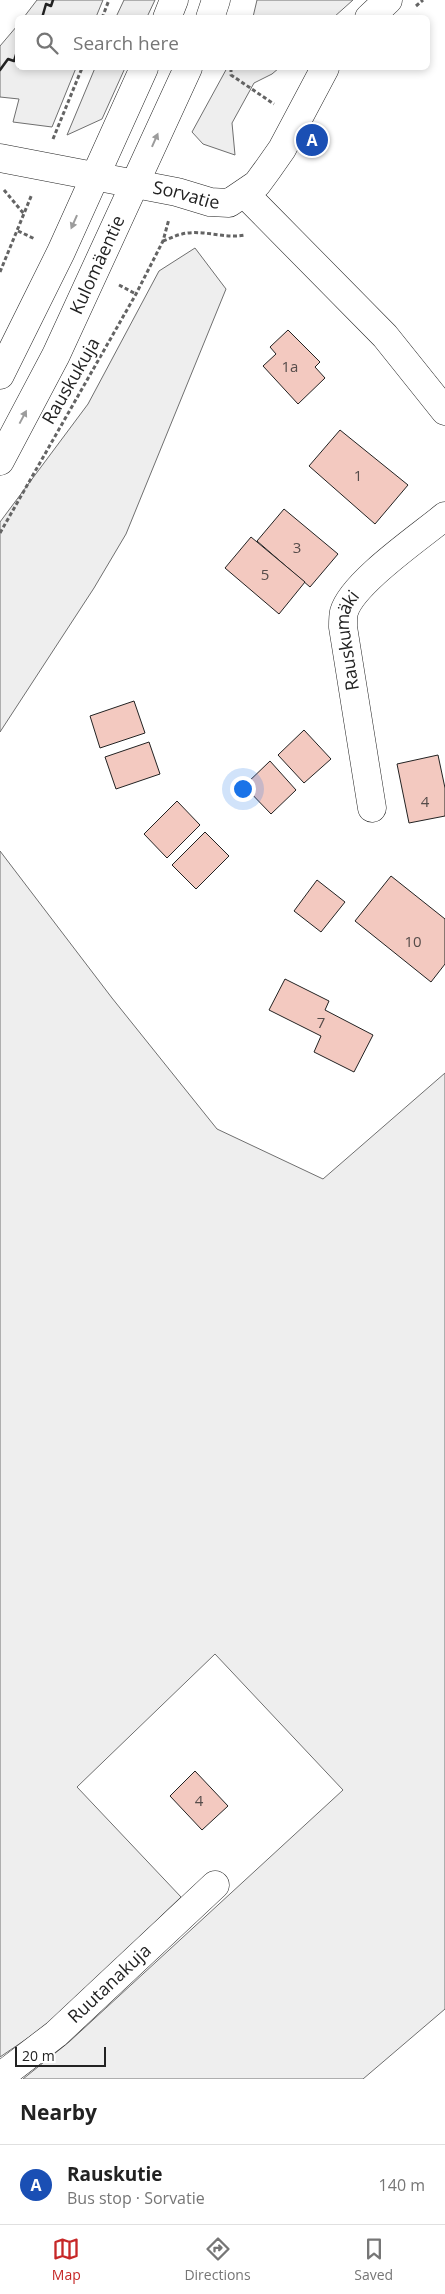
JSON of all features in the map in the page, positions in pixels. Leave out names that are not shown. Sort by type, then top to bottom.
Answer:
[{"type":"street","points":[[168,15],[174,0]]},
{"type":"street","points":[[211,15],[216,0]]},
{"type":"street","points":[[372,15],[388,0]]},
{"type":"street","points":[[0,375],[61,252],[143,70]]},
{"type":"street","name":"Kulomäentie","points":[[0,461],[56,355],[187,70]]},
{"type":"street","name":"Sorvatie","points":[[0,158],[94,178],[177,192],[210,202],[230,203],[258,184],[282,149],[324,70]]},
{"type":"street","points":[[245,194],[385,336],[445,411]]},
{"type":"street","name":"Rauskumäki","points":[[372,808],[343,627],[344,612],[355,593],[373,575],[445,516]]},
{"type":"street","name":"Ruutanakuja","points":[[0,2077],[56,2034],[215,1885]]},
{"type":"path","points":[[103,15],[109,0]]},
{"type":"path","points":[[231,70],[231,75],[277,107],[281,99]]},
{"type":"path","points":[[0,186],[24,214]]},
{"type":"path","name":"Rauskukuja","points":[[0,533],[136,294],[163,241]]},
{"type":"shaded area","points":[[37,0],[103,0],[97,15],[26,15]]},
{"type":"shaded area","points":[[124,0],[155,0],[148,15],[117,15]]},
{"type":"shaded area","points":[[257,0],[353,0],[336,15],[253,15]]},
{"type":"shaded area","points":[[15,28],[15,70],[75,70],[52,127],[13,122],[19,99],[0,97],[0,46]]},
{"type":"shaded area","points":[[94,70],[124,70],[102,119],[67,135]]},
{"type":"shaded area","points":[[226,70],[277,70],[254,83],[232,123],[235,155],[203,144],[192,132]]},
{"type":"shaded area","points":[[195,248],[226,289],[126,534],[94,588],[0,732],[0,522],[88,404],[159,271]]},
{"type":"shaded area","points":[[0,851],[112,998],[217,1129],[323,1179],[445,1073],[445,2009],[363,2079],[23,2079],[69,2042],[343,1790],[215,1654],[77,1787],[181,1897],[50,2023],[0,2057]]},
{"type":"building","points":[[288,330],[320,362],[315,367],[325,378],[298,404],[263,366],[276,354],[270,347]]},
{"type":"building","points":[[340,430],[408,485],[375,524],[309,466]]},
{"type":"building","points":[[284,509],[338,554],[310,587],[257,541]]},
{"type":"building","points":[[251,537],[305,582],[279,614],[225,568]]},
{"type":"building","points":[[134,701],[145,733],[100,748],[90,716]]},
{"type":"building","points":[[304,730],[331,759],[304,783],[278,755]]},
{"type":"building","points":[[149,742],[160,774],[116,789],[105,757]]},
{"type":"building","points":[[438,755],[445,788],[445,816],[409,823],[397,764]]},
{"type":"building","points":[[270,761],[296,790],[271,814],[244,786]]},
{"type":"building","points":[[177,801],[200,825],[167,858],[144,834]]},
{"type":"building","points":[[205,832],[229,856],[196,889],[172,865]]},
{"type":"building","points":[[391,876],[445,919],[445,964],[431,982],[355,921]]},
{"type":"building","points":[[317,880],[345,902],[321,932],[294,911]]},
{"type":"building","points":[[285,979],[329,1001],[325,1010],[373,1035],[354,1072],[314,1052],[321,1036],[269,1010]]},
{"type":"building","points":[[195,1771],[228,1806],[202,1830],[170,1796]]},
{"type":"wall","points":[[43,15],[46,4],[51,6],[53,0]]},
{"type":"wall","points":[[0,70],[8,59],[14,61],[15,58]]},
{"type":"place","name":"Rauskutie","points":[[312,140]]}]
